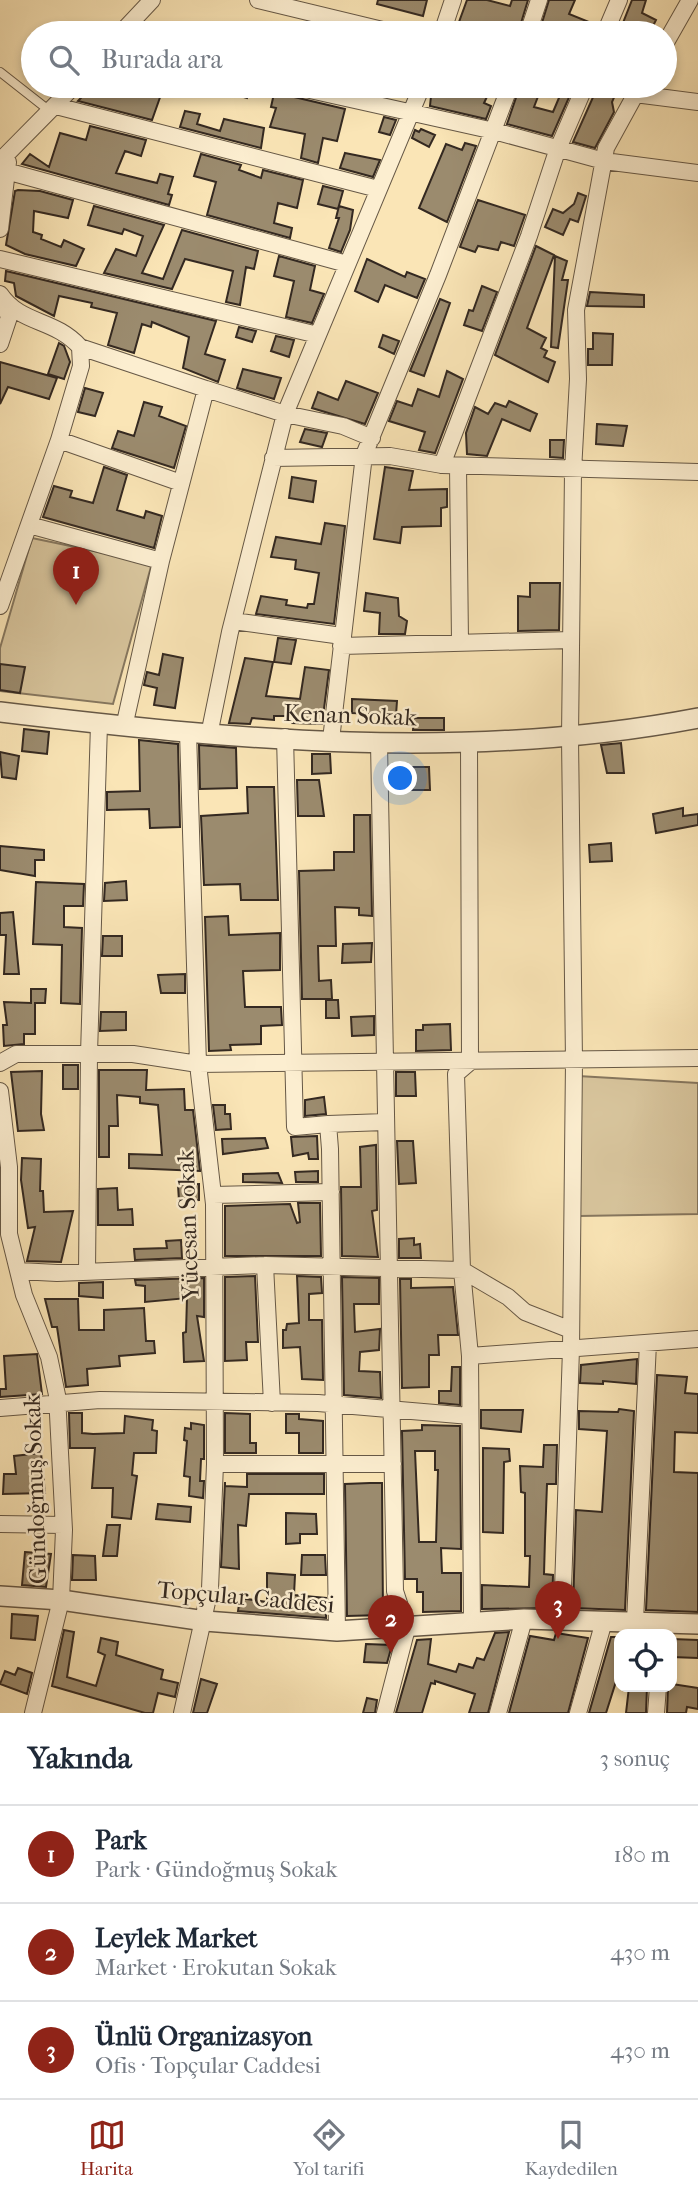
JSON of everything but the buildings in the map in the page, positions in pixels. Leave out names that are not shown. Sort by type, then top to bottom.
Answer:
[{"type":"street","points":[[132,21],[152,0]]},
{"type":"street","points":[[258,0],[345,21]]},
{"type":"street","points":[[446,21],[453,0]]},
{"type":"street","points":[[532,21],[539,0]]},
{"type":"street","points":[[610,21],[619,0]]},
{"type":"street","points":[[677,23],[690,0]]},
{"type":"street","points":[[0,229],[5,162],[63,98]]},
{"type":"street","points":[[348,98],[494,131],[557,151],[604,161],[698,173]]},
{"type":"street","points":[[209,735],[233,621],[285,414],[418,98]]},
{"type":"street","points":[[331,740],[364,456],[506,98]]},
{"type":"street","points":[[460,642],[450,466],[557,151],[580,98]]},
{"type":"street","points":[[562,1619],[571,1349],[574,1061],[570,738],[573,471],[578,380],[576,310],[606,148],[634,98]]},
{"type":"street","points":[[677,98],[698,102]]},
{"type":"street","points":[[53,109],[378,189]]},
{"type":"street","points":[[5,162],[347,264]]},
{"type":"street","points":[[0,259],[318,335]]},
{"type":"street","points":[[0,294],[6,309],[0,344]]},
{"type":"street","points":[[6,309],[68,334],[80,347],[285,414],[343,426],[372,438]]},
{"type":"street","points":[[0,606],[5,578],[29,525],[59,440],[81,366],[80,347]]},
{"type":"street","points":[[124,727],[161,561],[206,389]]},
{"type":"street","points":[[59,440],[181,483]]},
{"type":"street","points":[[273,458],[390,456],[450,466],[573,471],[698,471]]},
{"type":"street","points":[[29,525],[161,561]]},
{"type":"street","points":[[233,621],[342,641],[571,640]]},
{"type":"street","name":"Kenan Sokak","points":[[0,712],[209,735],[379,743],[570,738],[698,718]]},
{"type":"street","points":[[87,1272],[89,1054],[99,724]]},
{"type":"street","name":"Yücesan Sokak","points":[[182,1713],[205,1621],[210,1589],[215,1464],[213,1195],[198,1064],[188,732]]},
{"type":"street","points":[[285,737],[295,1127],[385,1122]]},
{"type":"street","points":[[469,741],[470,1062],[456,1074],[462,1270],[470,1356],[472,1622]]},
{"type":"street","points":[[379,743],[395,1591],[407,1628],[385,1713]]},
{"type":"street","points":[[0,1063],[16,1054],[134,1054],[198,1064],[698,1058]]},
{"type":"street","name":"Gündoğmuş Sokak","points":[[0,1091],[4,1234],[19,1271],[24,1295],[49,1357],[57,1406],[63,1525],[61,1600],[33,1713]]},
{"type":"street","points":[[328,1124],[333,1267],[337,1631]]},
{"type":"street","points":[[213,1195],[331,1192]]},
{"type":"street","points":[[19,1271],[87,1272],[265,1265],[462,1270],[508,1297],[525,1312],[571,1331]]},
{"type":"street","points":[[265,1265],[272,1403]]},
{"type":"street","points":[[470,1356],[698,1339]]},
{"type":"street","points":[[635,1621],[648,1343]]},
{"type":"street","points":[[0,1408],[57,1406],[100,1400],[334,1404],[470,1416]]},
{"type":"street","points":[[215,1464],[393,1464]]},
{"type":"street","points":[[0,1524],[63,1525]]},
{"type":"street","name":"Topçular Caddesi","points":[[0,1596],[61,1600],[205,1621],[337,1631],[524,1619],[635,1621],[662,1628],[698,1624]]},
{"type":"street","points":[[498,1713],[524,1619]]},
{"type":"street","points":[[578,1713],[604,1621]]},
{"type":"street","points":[[656,1713],[658,1692]]},
{"type":"lane","points":[[0,72],[21,87]]},
{"type":"lane","points":[[37,98],[53,109]]},
{"type":"shaded area","points":[[32,538],[152,563],[113,704],[0,691],[0,648]]},
{"type":"shaded area","points":[[578,1076],[698,1083],[698,1214],[580,1216]]},
{"type":"place","name":"Park","points":[[76,605]]},
{"type":"place","name":"Ünlü Organizasyon","points":[[558,1639]]},
{"type":"place","name":"Leylek Market","points":[[391,1653]]}]
